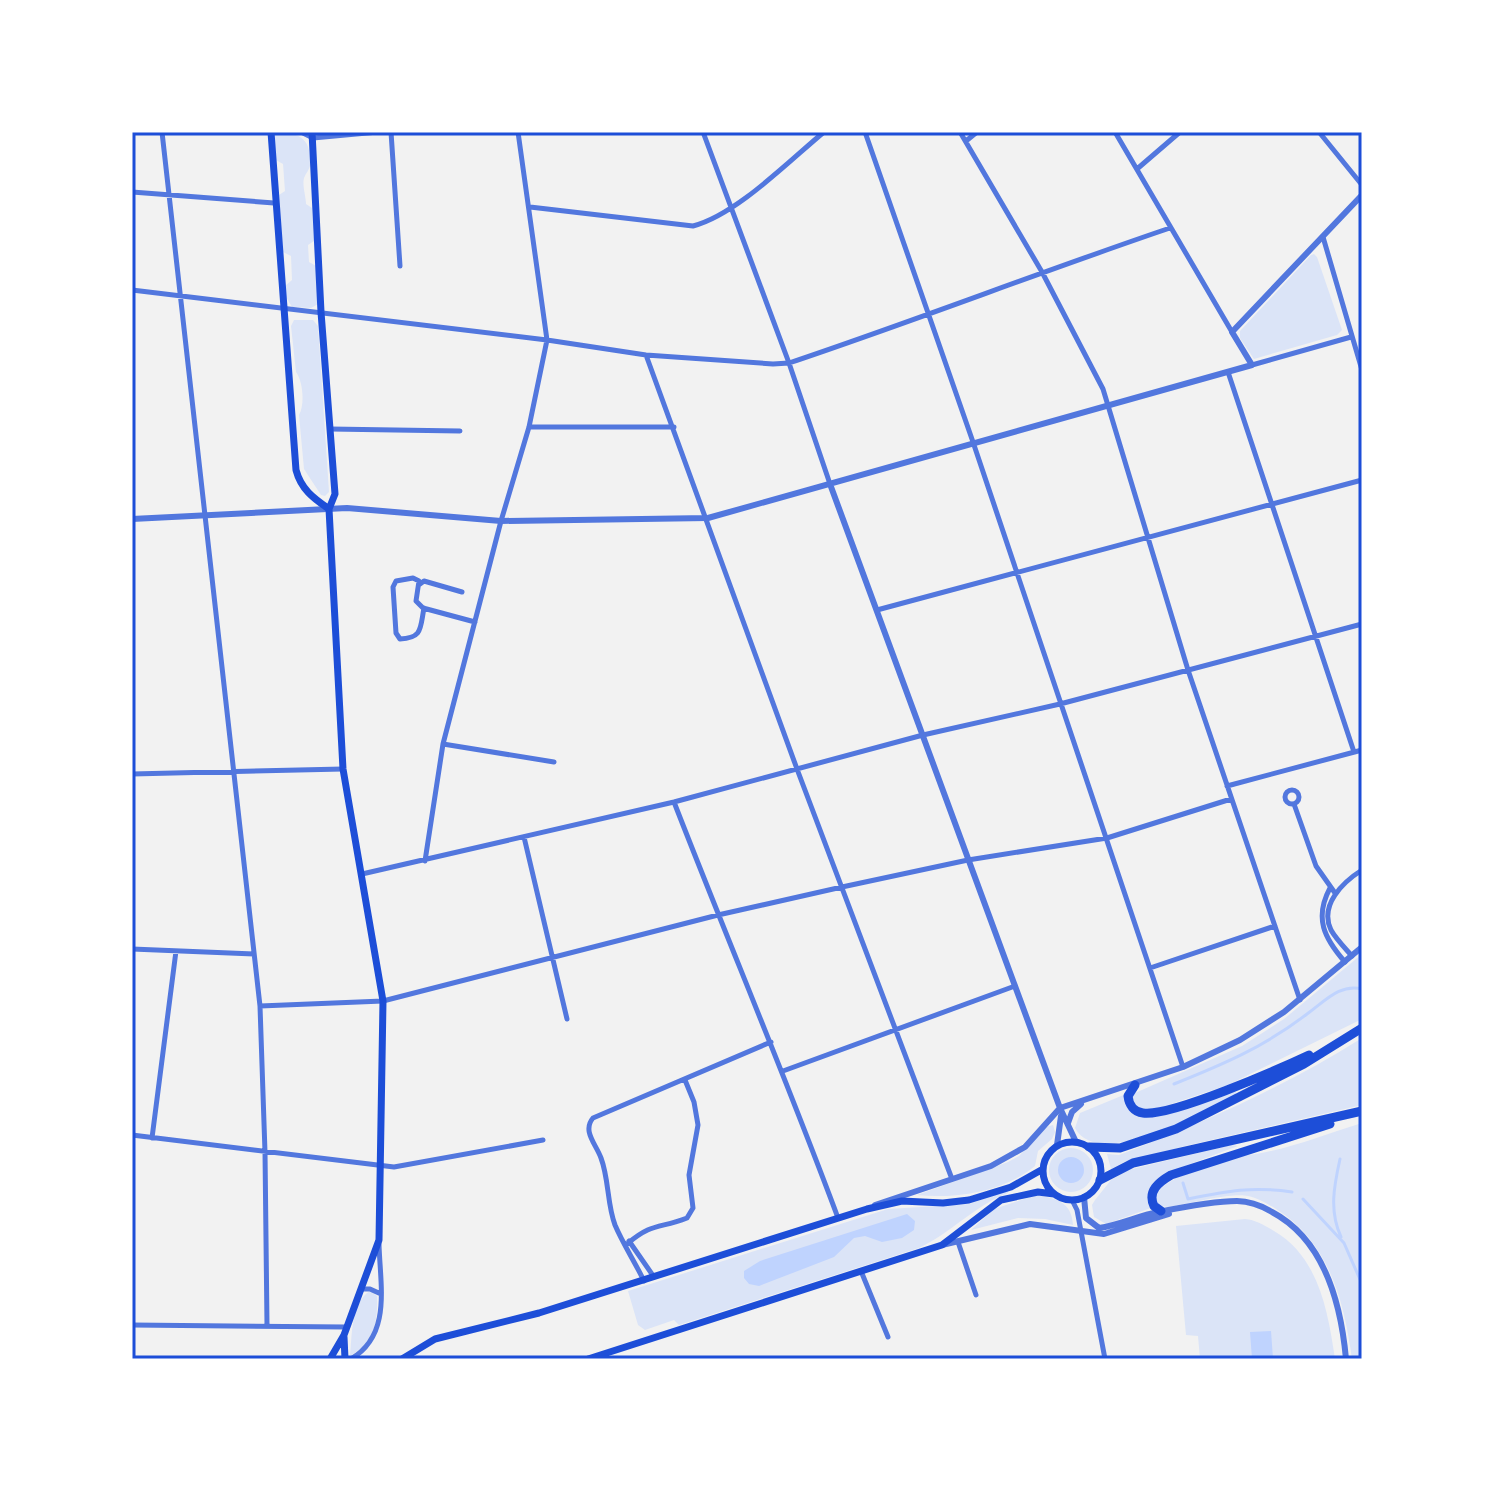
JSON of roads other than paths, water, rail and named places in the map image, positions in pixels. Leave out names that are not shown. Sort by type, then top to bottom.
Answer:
[{"type":"highway","points":[[1089,1147],[1120,1148],[1176,1129],[1304,1064],[1362,1028]]},
{"type":"highway","points":[[1135,1085],[1128,1096],[1134,1109],[1146,1113],[1171,1108],[1230,1088],[1345,1039]]},
{"type":"highway","points":[[1100,1180],[1133,1163],[1362,1112]]},
{"type":"highway","points":[[1161,1211],[1154,1206],[1152,1194],[1157,1185],[1171,1175],[1362,1112]]},
{"type":"main road","points":[[271,132],[296,470],[299,482],[329,509]]},
{"type":"main road","points":[[313,135],[321,312],[335,494],[329,509],[343,769],[383,1001],[379,1240],[345,1331],[330,1359]]},
{"type":"main road","points":[[588,1359],[942,1245],[1001,1200],[1038,1192],[1072,1200],[1084,1197],[1100,1180],[1098,1158],[1089,1147],[1076,1142],[1057,1145],[1047,1155],[1043,1169],[1045,1183],[1054,1194]]},
{"type":"main road","points":[[402,1359],[435,1339],[539,1313],[867,1209],[902,1201],[943,1203],[969,1200],[1011,1187],[1043,1169]]},
{"type":"main road","points":[[345,1331],[348,1359]]},
{"type":"street","points":[[162,132],[260,1006],[267,1325]]},
{"type":"street","points":[[301,132],[313,135],[378,132]]},
{"type":"street","points":[[391,132],[400,266]]},
{"type":"street","points":[[425,861],[443,744],[501,521],[529,427],[547,340],[518,132]]},
{"type":"street","points":[[703,132],[968,860],[1067,1127],[1076,1142]]},
{"type":"street","points":[[530,207],[682,227],[702,224],[730,208],[824,132]]},
{"type":"street","points":[[865,132],[973,442],[1183,1067]]},
{"type":"street","points":[[960,132],[1042,272],[1103,389],[1188,670],[1300,1000]]},
{"type":"street","points":[[966,141],[977,132]]},
{"type":"street","points":[[1115,132],[1252,365]]},
{"type":"street","points":[[1137,169],[1180,132]]},
{"type":"street","points":[[1319,132],[1362,185]]},
{"type":"street","points":[[132,192],[274,203]]},
{"type":"street","points":[[1232,332],[1362,195]]},
{"type":"street","points":[[132,290],[547,340],[646,355],[789,363],[929,316],[1042,272],[1170,228]]},
{"type":"street","points":[[1323,236],[1362,370]]},
{"type":"street","points":[[132,519],[347,508],[501,521],[708,518],[1352,337]]},
{"type":"street","points":[[646,355],[797,769],[952,1179]]},
{"type":"street","points":[[1228,372],[1354,752]]},
{"type":"street","points":[[529,427],[674,427]]},
{"type":"street","points":[[330,429],[460,431]]},
{"type":"street","points":[[877,610],[1362,480]]},
{"type":"street","points":[[420,584],[413,578],[394,583],[400,639],[416,636],[424,608]]},
{"type":"street","points":[[462,592],[424,581],[420,584],[416,601],[424,608],[475,622]]},
{"type":"street","points":[[362,874],[674,802],[923,735],[1060,704],[1362,624]]},
{"type":"street","points":[[443,744],[554,762]]},
{"type":"street","points":[[1227,786],[1362,750]]},
{"type":"street","points":[[132,774],[343,769]]},
{"type":"street","points":[[260,1006],[383,1001],[718,915],[842,887],[968,860],[1107,838],[1231,799]]},
{"type":"street","points":[[674,802],[783,1071],[838,1218]]},
{"type":"street","points":[[1294,804],[1308,849],[1332,890],[1329,927],[1352,956]]},
{"type":"street","points":[[524,837],[567,1019]]},
{"type":"street","points":[[1345,962],[1322,928],[1321,910],[1332,890],[1362,870]]},
{"type":"street","points":[[1150,968],[1275,926]]},
{"type":"street","points":[[867,1209],[991,1166],[1025,1147],[1060,1108],[1183,1067],[1240,1040],[1300,1000],[1362,947]]},
{"type":"street","points":[[132,949],[254,954]]},
{"type":"street","points":[[152,1138],[176,951]]},
{"type":"street","points":[[783,1071],[1016,986]]},
{"type":"street","points":[[654,1277],[616,1227],[602,1160],[588,1124],[593,1118],[771,1042]]},
{"type":"street","points":[[628,1243],[656,1225],[687,1218],[693,1208],[689,1175],[698,1125],[694,1102],[685,1080]]},
{"type":"street","points":[[1067,1127],[1069,1116],[1083,1102]]},
{"type":"street","points":[[1057,1145],[1061,1131],[1060,1108]]},
{"type":"street","points":[[132,1135],[394,1167],[543,1140]]},
{"type":"street","points":[[1079,1232],[1086,1218],[1084,1197]]},
{"type":"street","points":[[1072,1200],[1077,1210],[1105,1359]]},
{"type":"street","points":[[1086,1218],[1099,1228],[1161,1211],[1239,1201],[1267,1209],[1294,1226],[1310,1242],[1328,1278],[1338,1311],[1346,1359]]},
{"type":"street","points":[[942,1245],[1030,1224],[1079,1232],[1111,1232],[1180,1210]]},
{"type":"street","points":[[348,1359],[376,1336],[381,1294],[379,1240]]},
{"type":"street","points":[[958,1242],[976,1295]]},
{"type":"street","points":[[628,1243],[644,1281]]},
{"type":"street","points":[[860,1270],[888,1337]]},
{"type":"street","points":[[361,1289],[381,1294]]},
{"type":"street","points":[[132,1325],[267,1325],[345,1331]]},
{"type":"water","points":[[1071,1157],[1080,1161],[1084,1170],[1080,1179],[1071,1183],[1062,1179],[1058,1170],[1062,1161]]},
{"type":"water","points":[[907,1214],[915,1221],[914,1230],[902,1238],[882,1242],[865,1236],[854,1238],[834,1257],[759,1286],[749,1284],[744,1278],[744,1271],[760,1261]]},
{"type":"water","points":[[1271,1331],[1273,1359],[1252,1359],[1250,1332]]},
{"type":"waterway","points":[[1174,1084],[1259,1045],[1339,991],[1362,989]]},
{"type":"waterway","points":[[1340,1159],[1334,1208],[1341,1237]]},
{"type":"waterway","points":[[1183,1183],[1188,1199],[1240,1190],[1292,1192]]},
{"type":"waterway","points":[[1303,1199],[1344,1243],[1362,1284]]}]
